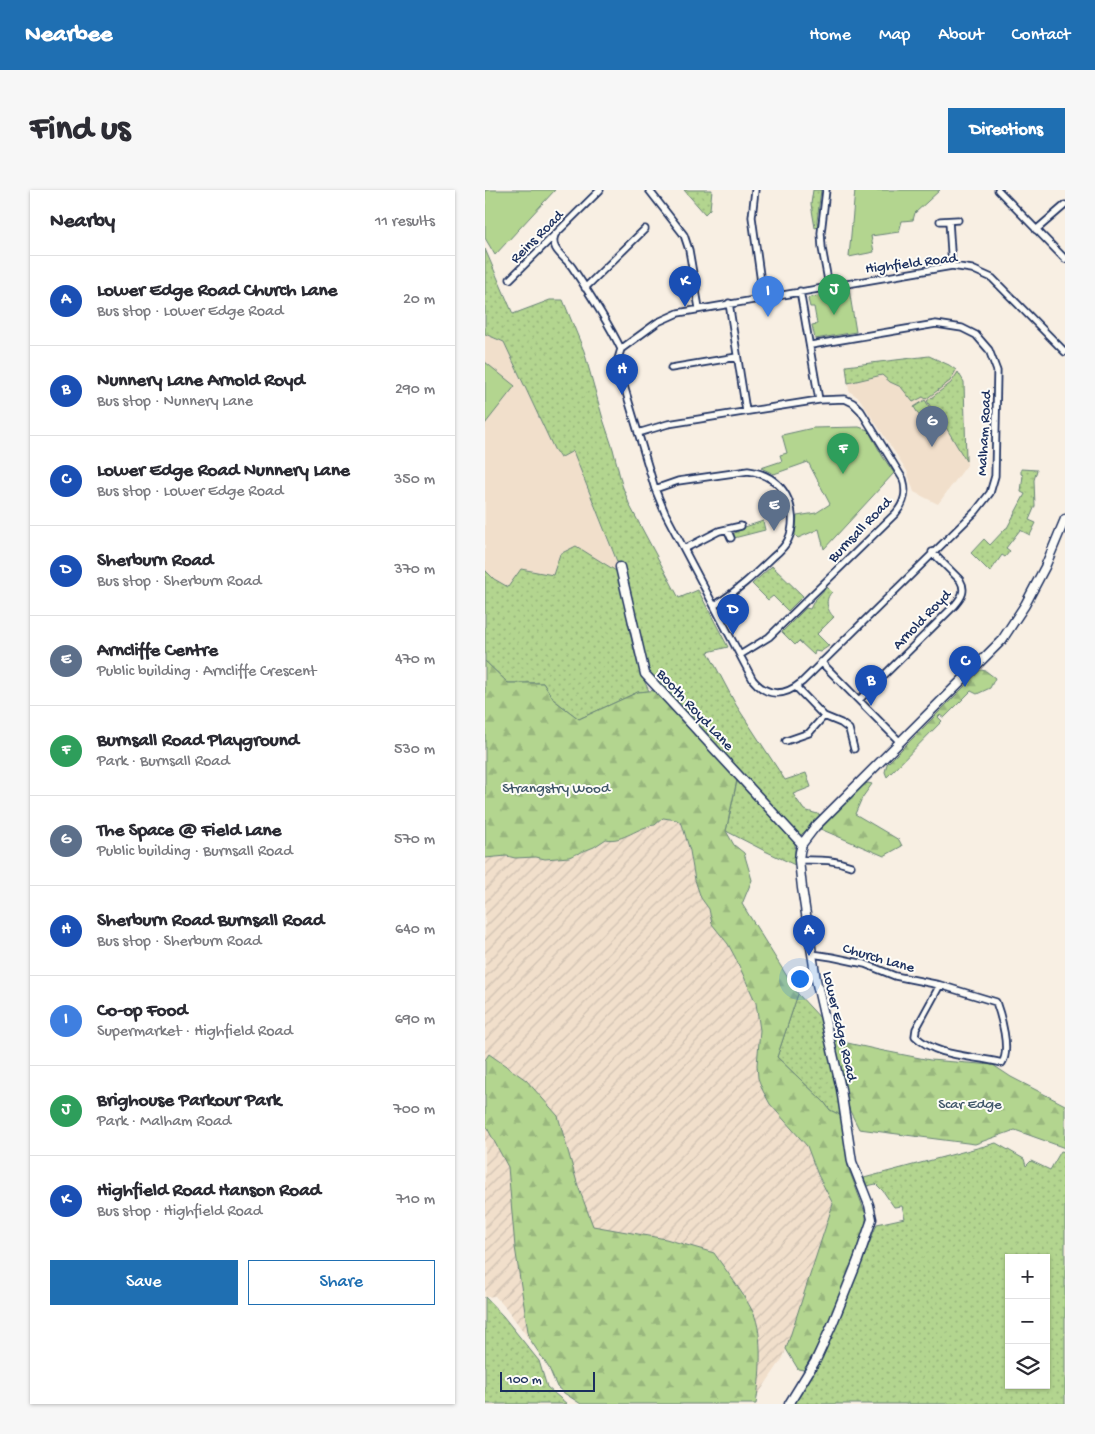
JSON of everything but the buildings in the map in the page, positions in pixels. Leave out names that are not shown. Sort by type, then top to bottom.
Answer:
[{"type":"street","name":"Reins Road","points":[[510,279],[601,190]]},
{"type":"street","points":[[649,190],[684,235],[689,250],[699,308]]},
{"type":"street","points":[[755,190],[752,218],[763,297]]},
{"type":"street","points":[[826,190],[821,233],[829,286]]},
{"type":"street","points":[[999,190],[1065,259]]},
{"type":"street","points":[[1037,230],[1065,204]]},
{"type":"street","points":[[949,220],[952,266]]},
{"type":"street","points":[[940,221],[958,220]]},
{"type":"street","points":[[585,288],[645,229]]},
{"type":"street","points":[[555,235],[554,247],[568,262],[607,322],[621,349],[618,359],[619,369],[655,489],[665,513],[753,680],[763,689],[780,693],[795,687],[824,716],[841,723],[849,730],[854,749]]},
{"type":"street","name":"Highfield Road","points":[[621,349],[666,317],[699,308],[952,266],[972,269],[992,278],[1065,352]]},
{"type":"street","points":[[800,291],[811,345],[819,400]]},
{"type":"street","points":[[729,303],[746,412]]},
{"type":"street","name":"Malham Road","points":[[795,687],[984,501],[993,485],[995,471],[998,377],[996,363],[982,341],[969,331],[943,324],[811,345]]},
{"type":"street","points":[[671,368],[737,357]]},
{"type":"street","name":"Burnsall Road","points":[[638,433],[668,424],[819,400],[845,399],[853,403],[861,411],[903,479],[906,488],[901,506],[876,533],[769,637],[740,655]]},
{"type":"street","points":[[655,489],[678,481],[748,471],[767,476],[787,497],[792,519],[790,535],[785,546],[738,590],[714,606]]},
{"type":"street","name":"Lower Edge Road","points":[[789,1404],[816,1360],[866,1240],[872,1219],[869,1205],[852,1162],[841,1089],[816,980],[799,860],[803,844],[815,827],[1001,640],[1025,605],[1045,567],[1065,519]]},
{"type":"street","points":[[684,549],[719,531],[741,526]]},
{"type":"street","points":[[727,529],[731,538]]},
{"type":"street","name":"Arnold Royd","points":[[859,700],[962,596],[963,588],[960,580],[932,552]]},
{"type":"street","name":"Booth Royd Lane","points":[[621,567],[645,674],[803,844]]},
{"type":"street","points":[[821,662],[901,742]]},
{"type":"street","points":[[786,740],[809,733],[824,716]]},
{"type":"street","points":[[799,860],[825,859],[839,861],[851,866]]},
{"type":"street","name":"Church Lane","points":[[812,954],[865,964],[895,976],[940,985],[997,1002],[1006,1050],[1005,1059],[1002,1062],[939,1051],[922,1043],[915,1036],[916,1029],[940,985]]},
{"type":"shaded area","points":[[485,334],[504,342],[560,458],[573,451],[621,574],[576,547],[560,554],[553,576],[508,587],[494,579],[485,570]]},
{"type":"shaded area","points":[[929,356],[949,365],[957,371],[964,382],[967,465],[938,504],[914,492],[907,471],[859,398],[849,391],[846,366]]},
{"type":"shaded area","points":[[663,818],[677,820],[682,824],[701,898],[709,909],[712,924],[728,944],[735,957],[756,1003],[760,1030],[757,1065],[763,1091],[770,1104],[807,1146],[818,1175],[833,1204],[783,1358],[757,1396],[756,1404],[564,1393],[557,1387],[549,1368],[506,1308],[495,1296],[485,1297],[485,858],[507,856],[545,859],[569,857],[594,847],[606,839],[613,840],[646,826],[655,825]]},
{"type":"green space","points":[[485,190],[555,190],[495,255],[485,238]]},
{"type":"green space","points":[[684,190],[712,190],[710,209],[705,214]]},
{"type":"green space","points":[[813,190],[821,190],[818,227],[815,228],[811,204]]},
{"type":"green space","points":[[855,190],[940,190],[915,213],[913,220],[902,221],[899,232],[871,236],[874,252],[849,257]]},
{"type":"green space","points":[[485,249],[513,314],[550,300],[563,300],[584,351],[622,485],[630,506],[679,598],[698,590],[728,647],[708,652],[736,705],[785,780],[806,773],[811,787],[793,794],[804,810],[821,815],[799,837],[648,671],[618,564],[573,451],[560,458],[504,342],[485,334]]},
{"type":"green space","points":[[849,289],[856,332],[815,339],[812,325],[817,324],[814,307],[810,307],[808,299],[810,297],[827,295],[829,292]]},
{"type":"green space","points":[[929,356],[956,370],[950,381],[926,399],[923,397],[913,402],[901,387],[890,382],[882,375],[848,383],[846,366]]},
{"type":"green space","points":[[485,362],[515,386],[485,424]]},
{"type":"green space","points":[[958,372],[964,382],[966,461],[938,414],[936,415],[927,401],[951,383]]},
{"type":"green space","points":[[925,400],[938,421],[927,428],[914,407]]},
{"type":"green space","points":[[859,427],[868,430],[894,473],[824,549],[819,529],[798,538],[795,535],[797,516],[816,513],[830,504],[808,462],[774,474],[761,468],[782,461],[780,455],[787,453],[782,435],[813,428]]},
{"type":"green space","points":[[1021,469],[1037,470],[1034,480],[1035,506],[1029,520],[1036,523],[1030,535],[1020,530],[1006,548],[1010,551],[1005,557],[1002,555],[990,572],[971,553],[984,539],[990,545],[1007,528],[1025,494],[1021,492],[1023,475],[1021,474]]},
{"type":"green space","points":[[763,521],[765,530],[734,538],[733,534],[745,527]]},
{"type":"green space","points":[[576,546],[621,574],[634,649],[649,691],[638,692],[579,719],[554,700],[543,683],[508,683],[485,661],[485,570],[494,579],[508,587],[521,569],[553,575],[560,554]]},
{"type":"green space","points":[[772,566],[803,596],[788,611],[773,596],[768,600],[752,584]]},
{"type":"green space","points":[[827,587],[832,592],[828,598],[827,605],[834,617],[817,634],[829,646],[820,652],[815,651],[814,655],[799,641],[795,645],[782,632],[806,608],[810,609],[814,601]]},
{"type":"green space","name":"Strangstry Wood","points":[[485,661],[508,683],[543,683],[554,700],[579,719],[638,692],[659,690],[738,775],[726,831],[734,845],[744,853],[752,880],[742,904],[798,994],[777,1057],[830,1110],[842,1116],[848,1167],[866,1215],[866,1225],[838,1299],[814,1353],[804,1370],[798,1369],[786,1349],[833,1204],[818,1175],[807,1146],[770,1104],[763,1091],[758,1078],[757,1065],[760,1030],[756,1003],[735,957],[728,944],[712,924],[709,909],[701,898],[682,824],[677,820],[663,818],[655,825],[618,839],[606,839],[594,847],[569,857],[545,859],[507,856],[485,858]]},
{"type":"green space","points":[[981,670],[986,671],[995,678],[990,688],[977,694],[971,691],[944,718],[940,715],[938,717],[942,721],[887,777],[885,772],[887,764]]},
{"type":"green space","points":[[738,777],[795,842],[795,865],[726,831]]},
{"type":"green space","points":[[868,783],[872,784],[862,798],[855,814],[899,840],[902,846],[884,856],[818,828],[860,786]]},
{"type":"green space","points":[[798,994],[823,1021],[842,1116],[830,1110],[777,1057]]},
{"type":"green space","name":"Scar Edge","points":[[833,1031],[843,1042],[879,1050],[930,1060],[993,1065],[1011,1077],[1065,1105],[1065,1148],[1015,1130],[975,1144],[859,1129],[849,1109]]},
{"type":"green space","points":[[489,1054],[526,1080],[558,1116],[578,1186],[593,1226],[666,1239],[714,1253],[744,1297],[756,1321],[759,1332],[760,1357],[756,1404],[581,1404],[557,1387],[549,1368],[529,1338],[515,1247],[508,1167],[485,1124],[485,1060]]},
{"type":"green space","points":[[996,1143],[1024,1159],[1026,1166],[1031,1161],[1050,1170],[1061,1151],[1065,1152],[1065,1404],[793,1404],[820,1362],[877,1224],[905,1218],[902,1206],[894,1207],[876,1184],[867,1186],[864,1178]]},
{"type":"green space","points":[[485,1297],[503,1316],[539,1361],[547,1387],[567,1404],[485,1404]]},
{"type":"place","name":"Highfield Road Hanson Road","points":[[685,307]]},
{"type":"place","name":"Brighouse Parkour Park","points":[[834,315]]},
{"type":"place","name":"Co-op Food","points":[[768,317]]},
{"type":"place","name":"Sherburn Road Burnsall Road","points":[[622,395]]},
{"type":"place","name":"The Space @ Field Lane","points":[[932,447]]},
{"type":"place","name":"Burnsall Road Playground","points":[[843,474]]},
{"type":"place","name":"Arncliffe Centre","points":[[774,531]]},
{"type":"place","name":"Sherburn Road","points":[[733,635]]},
{"type":"place","name":"Lower Edge Road Nunnery Lane","points":[[965,687]]},
{"type":"place","name":"Nunnery Lane Arnold Royd","points":[[871,706]]},
{"type":"place","name":"Lower Edge Road Church Lane","points":[[809,956]]}]
